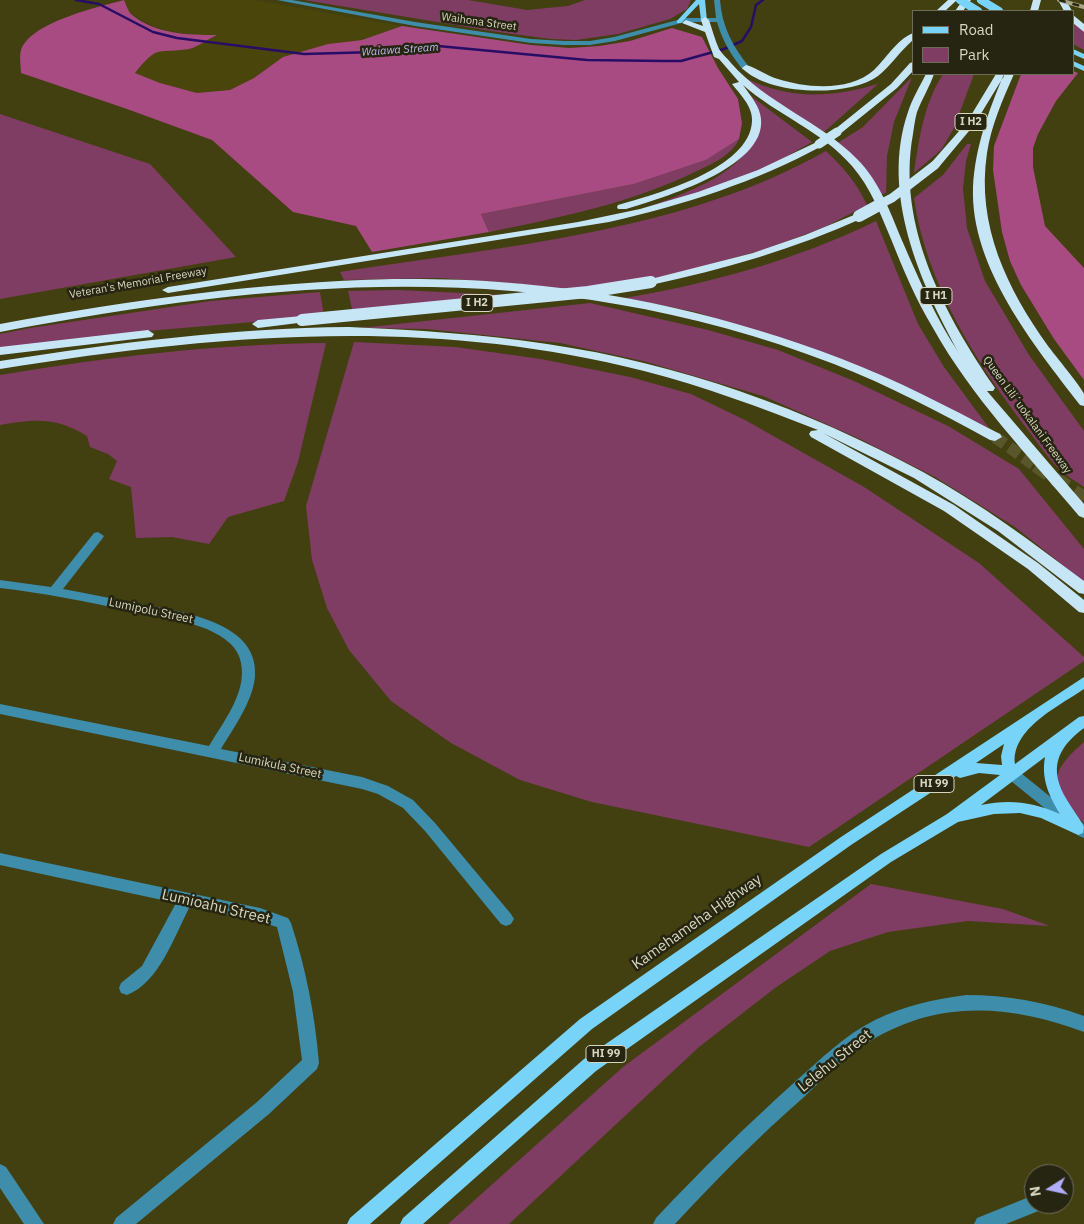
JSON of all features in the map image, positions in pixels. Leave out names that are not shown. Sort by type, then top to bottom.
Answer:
[{"type":"highway","points":[[941,10],[954,0]]},
{"type":"highway","points":[[960,10],[968,0]]},
{"type":"highway","points":[[1074,19],[1084,29]]},
{"type":"highway","points":[[519,232],[593,215],[645,200],[702,178],[737,157],[751,141],[757,122],[756,114],[714,48],[706,25],[680,23]]},
{"type":"highway","points":[[746,68],[765,78],[788,85],[823,88],[850,85],[874,74],[912,37]]},
{"type":"highway","points":[[721,58],[752,88],[834,143],[860,168],[875,190],[902,255],[937,326],[957,360],[982,396],[1064,490]]},
{"type":"highway","points":[[519,232],[612,218],[689,199],[757,176],[819,144],[837,132],[894,86],[910,61]]},
{"type":"highway","name":"Queen Liliʻuokalani Freeway","points":[[930,75],[917,102],[906,142],[904,179],[909,226],[932,288],[959,341],[985,382],[1064,490],[1084,513]]},
{"type":"highway","name":"I H2","points":[[0,351],[114,337],[304,326],[588,292],[652,282],[703,271],[808,239],[859,216],[908,187],[949,152],[972,121],[999,75]]},
{"type":"highway","points":[[1009,75],[987,133],[981,155],[980,205],[984,230],[994,262],[1007,292],[1052,360],[1084,402]]},
{"type":"highway","name":"Veteran's Memorial Freeway","points":[[0,322],[122,298],[444,246],[519,232]]},
{"type":"highway","points":[[0,328],[158,301],[296,287],[416,282],[529,288],[643,305],[756,334],[838,362],[872,376],[952,414],[994,437]]},
{"type":"highway","points":[[0,365],[179,340],[304,326],[448,335],[565,350],[681,377],[742,394],[881,454],[948,492],[990,519],[1084,589]]},
{"type":"highway","points":[[681,377],[779,415],[911,486],[999,541],[1084,608]]},
{"type":"main road","points":[[680,23],[700,0]]},
{"type":"main road","points":[[700,0],[706,25]]},
{"type":"main road","points":[[960,0],[975,10]]},
{"type":"main road","points":[[981,0],[996,10]]},
{"type":"main road","name":"Kamehameha Highway","points":[[356,1224],[586,1024],[846,841],[1021,726],[1084,682]]},
{"type":"main road","name":"HI 99","points":[[409,1224],[529,1116],[590,1065],[886,858],[952,818],[1084,721]]},
{"type":"main road","points":[[1011,773],[1006,756],[1011,742],[1021,726]]},
{"type":"main road","points":[[1064,735],[1052,755],[1051,776],[1055,791],[1062,804],[1081,831]]},
{"type":"main road","points":[[946,776],[970,768],[982,767],[1011,773]]},
{"type":"main road","points":[[952,818],[990,807],[1020,806],[1043,812],[1081,831]]},
{"type":"street","name":"Waihona Street","points":[[280,0],[415,24],[558,43],[609,40],[680,23]]},
{"type":"street","points":[[717,0],[720,23],[736,56],[746,68]]},
{"type":"street","points":[[706,25],[720,23]]},
{"type":"street","points":[[54,590],[98,536]]},
{"type":"street","name":"Lumipolu Street","points":[[0,584],[54,590],[190,618],[234,639],[241,648],[248,663],[249,675],[246,692],[213,751]]},
{"type":"street","name":"Lumikula Street","points":[[0,709],[213,751],[362,783],[384,790],[408,804],[430,827],[506,919]]},
{"type":"street","points":[[1011,773],[1081,831]]},
{"type":"street","name":"Lumioahu Street","points":[[0,859],[260,915],[283,923],[298,972],[304,1003],[311,1063],[263,1108],[122,1224]]},
{"type":"street","points":[[127,988],[148,971],[186,899]]},
{"type":"street","name":"Lelehu Street","points":[[662,1224],[768,1116],[853,1042],[881,1025],[910,1012],[940,1005],[972,1001],[1036,1008],[1084,1024]]},
{"type":"street","points":[[0,1172],[35,1224]]},
{"type":"street","points":[[983,1224],[1024,1209]]},
{"type":"shaded area","points":[[124,0],[255,0],[402,26],[362,40],[328,44],[283,57],[254,78],[230,90],[197,93],[160,83],[135,73],[151,54],[163,50],[191,49],[216,35],[189,35],[155,27],[130,13]]},
{"type":"shaded area","points":[[124,0],[131,14],[150,26],[183,34],[217,35],[189,49],[158,52],[149,58],[135,73],[160,83],[197,93],[230,90],[254,78],[283,57],[328,44],[362,40],[402,26],[531,45],[570,48],[630,41],[672,28],[702,37],[718,68],[738,99],[742,123],[739,139],[706,160],[634,184],[481,214],[489,232],[372,252],[356,226],[293,212],[212,140],[21,73],[21,50],[27,40],[38,31],[66,17]]},
{"type":"shaded area","points":[[1074,71],[1078,73],[1056,101],[1038,134],[1033,148],[1033,167],[1045,226],[1084,268],[1084,380],[1054,339],[1021,285],[1010,261],[1002,232],[993,170],[994,146],[1021,75],[1074,75]]},
{"type":"green space","points":[[304,0],[468,0],[527,10],[568,6],[585,0],[691,0],[687,9],[670,19],[618,34],[576,40],[551,39],[498,32]]},
{"type":"green space","points":[[1074,22],[1084,32],[1084,50],[1074,45]]},
{"type":"green space","points":[[942,75],[974,75],[954,128],[941,150],[914,173],[920,134],[931,97]]},
{"type":"green space","points":[[912,77],[894,122],[887,156],[886,193],[880,195],[836,144],[863,127]]},
{"type":"green space","points":[[745,78],[778,90],[810,95],[843,92],[878,84],[824,132],[773,100]]},
{"type":"green space","points":[[747,93],[812,142],[766,168],[714,188],[646,208],[707,183],[734,164],[745,153],[758,133],[760,124],[756,110]]},
{"type":"green space","points":[[0,114],[150,164],[236,257],[0,299]]},
{"type":"green space","points":[[739,139],[732,150],[709,165],[672,182],[621,201],[569,215],[489,232],[481,214],[634,184],[706,160]]},
{"type":"green space","points":[[967,144],[971,144],[966,161],[963,189],[967,228],[985,281],[1029,355],[1084,431],[1084,487],[1062,472],[1051,460],[990,377],[956,321],[930,261],[920,230],[914,198],[943,175]]},
{"type":"green space","points":[[826,151],[849,176],[867,205],[825,227],[763,250],[658,278],[575,291],[522,284],[440,278],[344,280],[340,272],[527,244],[590,233],[651,218],[712,201],[770,179]]},
{"type":"green space","points":[[876,221],[918,324],[944,367],[989,428],[873,372],[789,341],[696,312],[625,298],[690,285],[784,259]]},
{"type":"green space","points":[[399,290],[523,296],[353,313],[348,291]]},
{"type":"green space","points":[[320,292],[324,316],[147,331],[0,349],[0,334],[30,328],[211,301]]},
{"type":"green space","points":[[590,303],[708,330],[778,350],[854,381],[948,426],[1019,469],[1084,549],[1084,582],[1015,527],[935,477],[860,439],[763,396],[643,361],[560,343],[427,329],[361,328]]},
{"type":"green space","points":[[354,342],[455,347],[541,359],[630,377],[691,394],[745,420],[864,487],[979,563],[1084,657],[1084,661],[809,847],[592,802],[520,780],[451,743],[391,701],[349,650],[327,608],[312,560],[306,506]]},
{"type":"green space","points":[[326,343],[298,462],[284,501],[228,517],[209,544],[172,537],[136,538],[131,487],[109,479],[117,461],[108,454],[90,447],[87,436],[65,425],[45,421],[0,425],[0,375],[162,353],[244,346]]},
{"type":"green space","points":[[1084,742],[1084,823],[1064,800],[1057,782],[1058,773],[1063,764]]},
{"type":"green space","points":[[871,884],[1003,909],[1050,926],[968,921],[888,932],[830,951],[775,988],[699,1047],[509,1224],[448,1224],[623,1067]]},
{"type":"waterway","name":"Waiawa Stream","points":[[76,0],[99,4],[153,32],[177,38],[304,54],[376,52],[399,48],[438,46],[587,60],[663,61],[681,61],[724,49],[742,41],[751,27],[756,5],[763,0]]},
{"type":"tunnel","points":[[995,437],[1037,467]]},
{"type":"tunnel","points":[[1036,465],[1084,499]]},
{"type":"railway","points":[[1059,0],[1084,7]]}]
